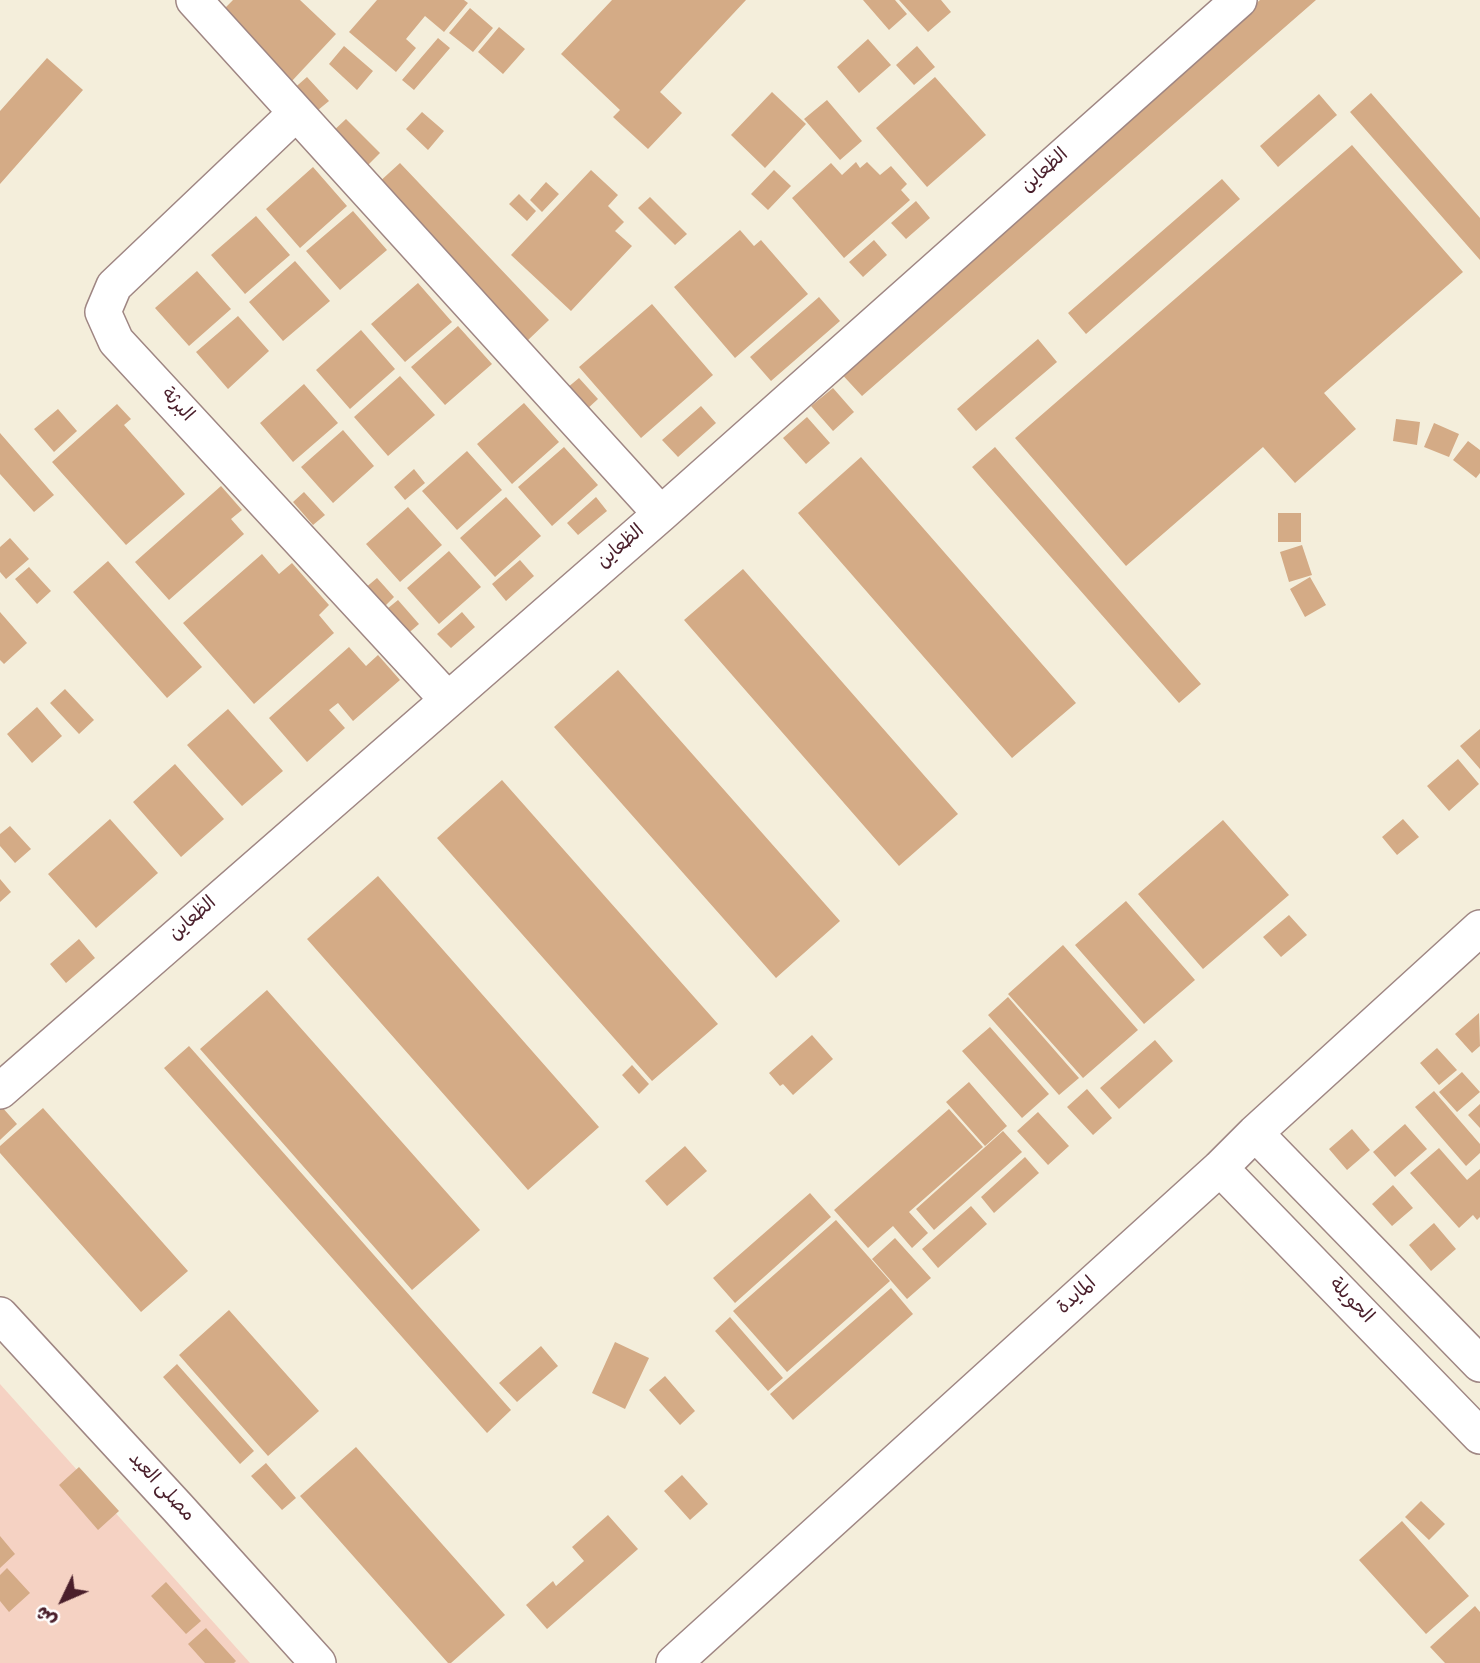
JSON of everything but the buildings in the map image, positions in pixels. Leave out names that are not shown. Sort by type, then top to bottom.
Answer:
[{"type":"street","points":[[194,0],[661,514]]},
{"type":"street","name":"الظعاين","points":[[0,1091],[661,514],[1239,0]]},
{"type":"street","name":"البرثة","points":[[296,113],[114,286],[103,312],[116,341],[447,699]]},
{"type":"street","name":"المايدة","points":[[674,1663],[1220,1168],[1480,928]]},
{"type":"street","points":[[1255,1133],[1480,1364]]},
{"type":"street","name":"الحويلة","points":[[1220,1168],[1480,1436]]},
{"type":"street","name":"مصلى العيد","points":[[0,1315],[318,1663]]},
{"type":"shaded area","points":[[0,1384],[250,1663],[0,1663]]}]
